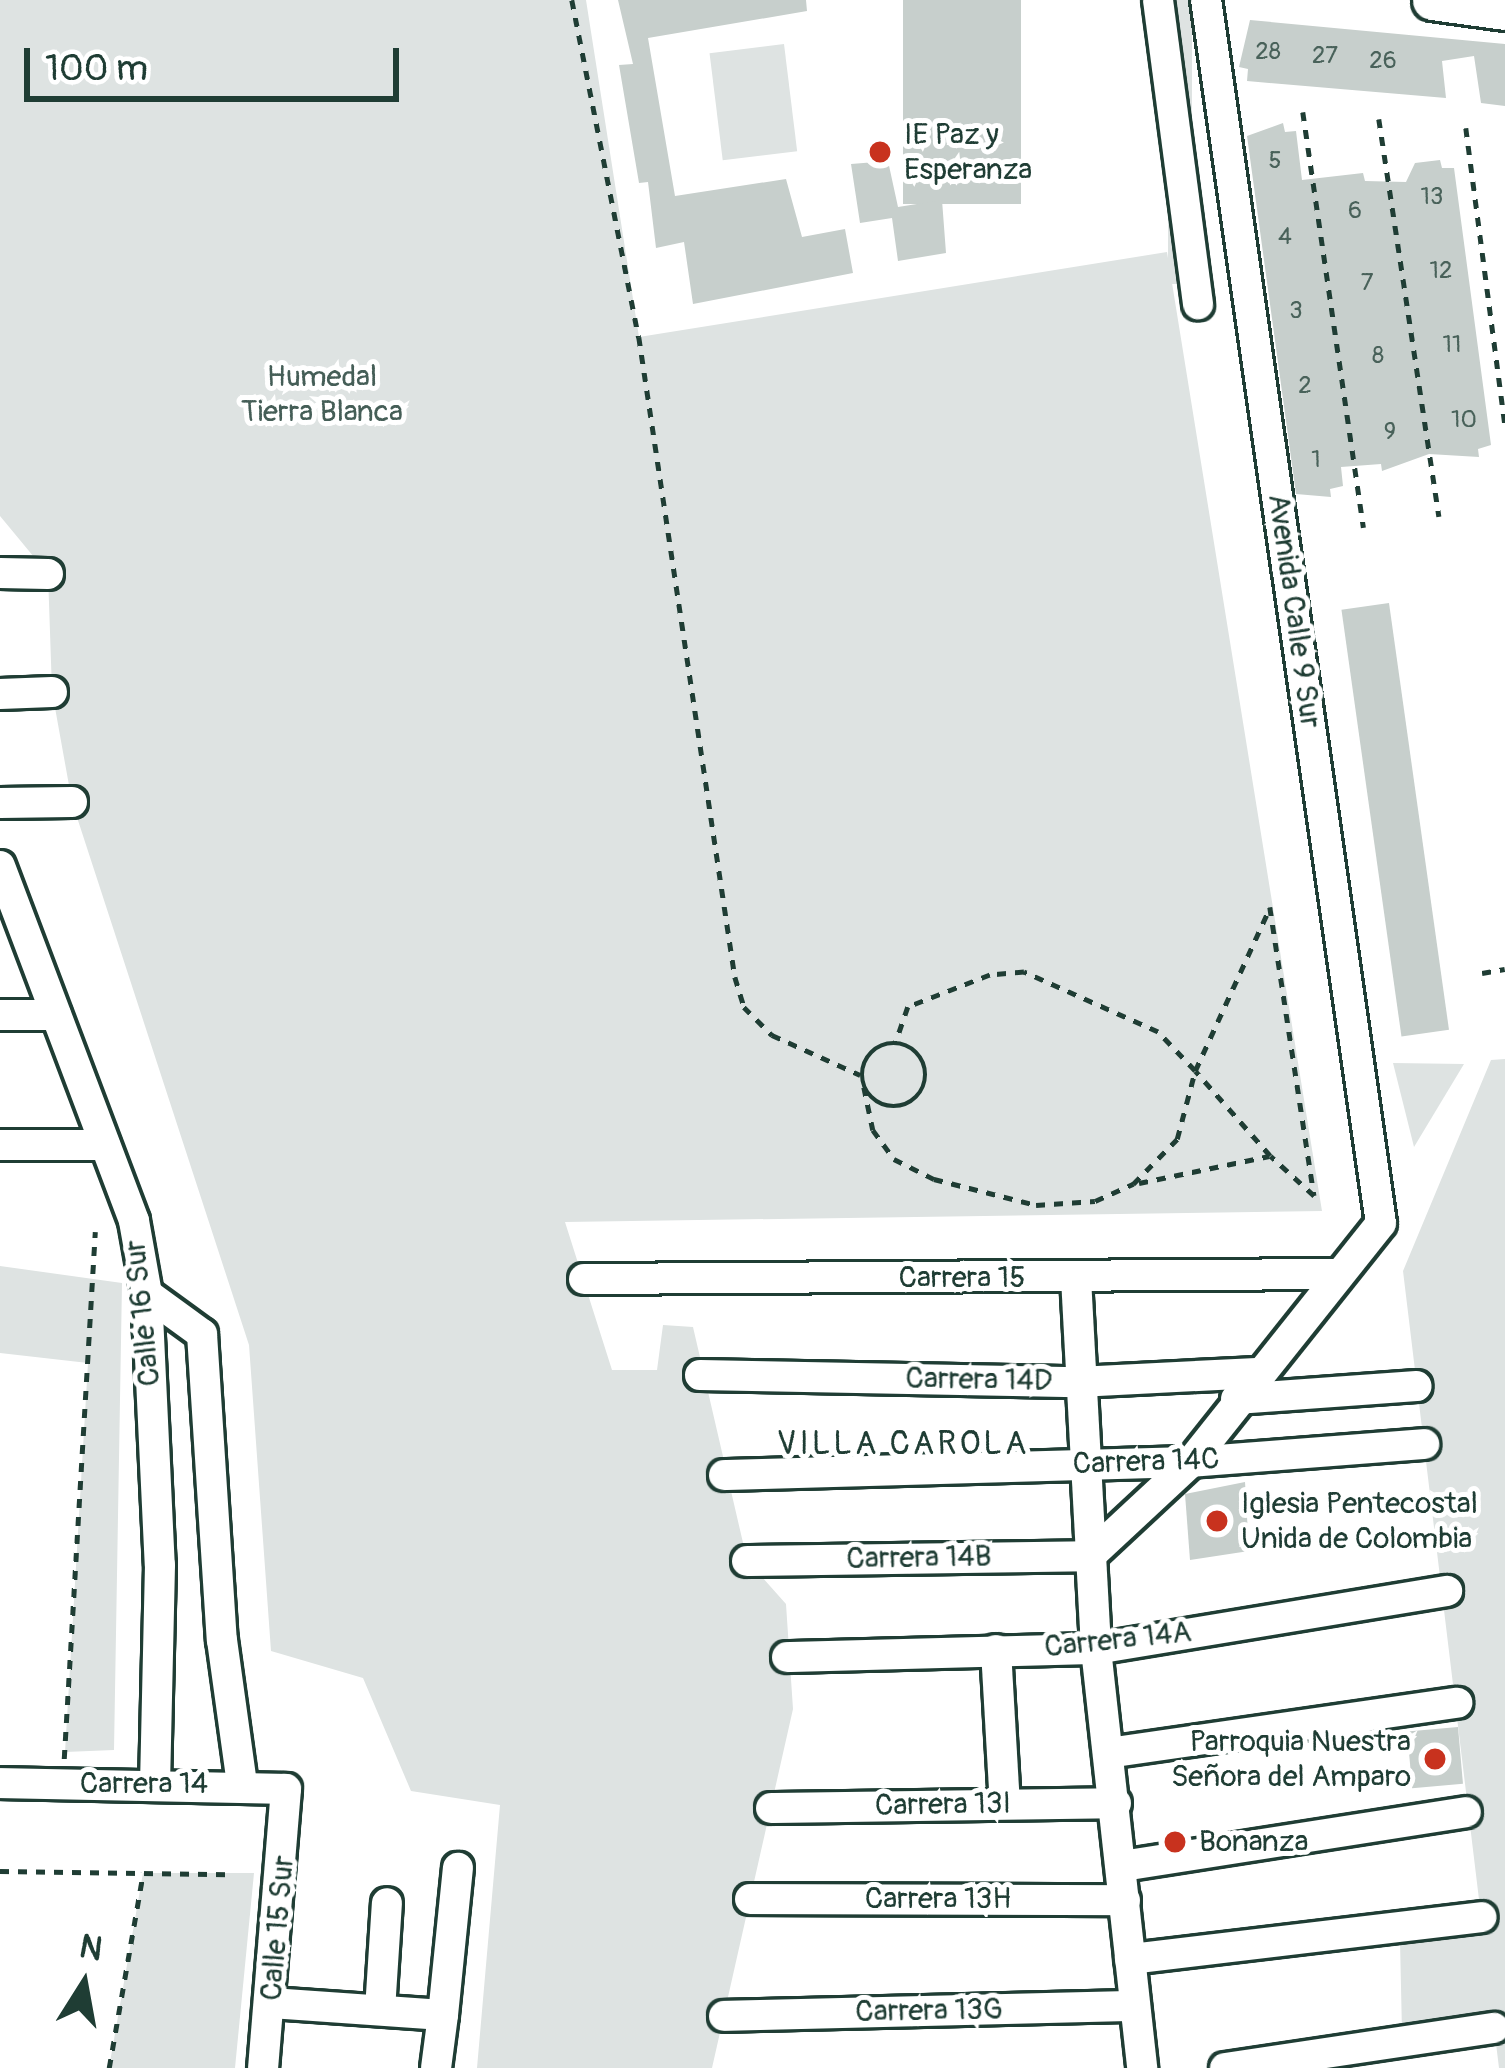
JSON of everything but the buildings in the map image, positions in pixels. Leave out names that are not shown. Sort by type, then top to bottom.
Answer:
[{"type":"main road","points":[[1432,0],[1505,10]]},
{"type":"street","points":[[1158,0],[1172,207],[1198,304]]},
{"type":"street","name":"Avenida Calle 9 Sur","points":[[1206,0],[1381,1223],[1339,1274]]},
{"type":"street","points":[[0,573],[48,574]]},
{"type":"street","points":[[0,694],[52,692]]},
{"type":"street","points":[[0,803],[72,802]]},
{"type":"street","name":"Calle 16 Sur","points":[[0,866],[8,910],[56,1015],[134,1222],[147,1294],[160,1565],[155,1784]]},
{"type":"street","points":[[0,1016],[56,1015]]},
{"type":"street","points":[[0,1145],[105,1145]]},
{"type":"street","points":[[1090,1556],[1191,1462],[1339,1274]]},
{"type":"street","name":"Carrera 15","points":[[584,1279],[1339,1274]]},
{"type":"street","points":[[1076,1278],[1078,1382],[1096,1649],[1142,2068]]},
{"type":"street","points":[[147,1294],[202,1334],[222,1640],[242,1784]]},
{"type":"street","name":"Carrera 14D","points":[[700,1375],[1078,1382],[1257,1373]]},
{"type":"street","points":[[1236,1400],[1417,1386]]},
{"type":"street","name":"Carrera 14C","points":[[724,1475],[1191,1462],[1424,1444]]},
{"type":"street","name":"Carrera 14B","points":[[747,1561],[1090,1556]]},
{"type":"street","name":"Carrera 14A","points":[[787,1657],[1096,1649],[1447,1591]]},
{"type":"street","points":[[996,1650],[1005,1804]]},
{"type":"street","points":[[1108,1753],[1457,1703]]},
{"type":"street","name":"Carrera 14","points":[[0,1783],[242,1784],[286,1789]]},
{"type":"street","name":"Calle 15 Sur","points":[[263,2068],[286,1789]]},
{"type":"street","name":"Carrera 13I","points":[[771,1808],[1115,1803]]},
{"type":"street","points":[[1122,1866],[1466,1812]]},
{"type":"street","points":[[436,2068],[458,1868]]},
{"type":"street","name":"Carrera 13H","points":[[750,1899],[1125,1900]]},
{"type":"street","points":[[380,2010],[387,1903]]},
{"type":"street","points":[[1130,1960],[1481,1916]]},
{"type":"street","points":[[271,2003],[442,2015]]},
{"type":"street","name":"Carrera 13G","points":[[724,2016],[1133,2006]]},
{"type":"street","points":[[1225,2068],[1494,2029]]},
{"type":"path","points":[[572,0],[639,337],[735,977],[744,1007],[772,1035],[860,1075]]},
{"type":"path","points":[[1303,112],[1364,528]]},
{"type":"path","points":[[1379,119],[1439,516]]},
{"type":"path","points":[[1466,128],[1505,425]]},
{"type":"path","points":[[1133,1184],[1177,1139],[1195,1071],[1270,907],[1314,1196],[1270,1156],[1195,1071],[1158,1032],[1024,972],[990,975],[908,1007],[896,1042],[868,1054],[860,1075],[873,1130],[894,1159],[981,1197],[1095,1201],[1133,1184],[1270,1156]]},
{"type":"path","points":[[1482,973],[1505,969]]},
{"type":"path","points":[[864,1087],[875,1102],[896,1107],[922,1090],[922,1059],[896,1042]]},
{"type":"path","name":"Calle 16 Sur","points":[[63,1784],[95,1232]]},
{"type":"path","points":[[0,1870],[228,1874]]},
{"type":"path","points":[[109,2068],[143,1873]]},
{"type":"green space","name":"Humedal Tierra Blanca","points":[[0,0],[586,0],[639,337],[1167,252],[1322,1211],[565,1222],[612,1370],[657,1370],[663,1325],[693,1327],[747,1560],[786,1604],[793,1709],[712,2068],[477,2068],[500,1805],[411,1791],[363,1678],[271,1651],[249,1345],[72,802],[52,691],[48,574],[0,516]]},
{"type":"green space","points":[[1168,0],[1192,0],[1192,284],[1168,284]]},
{"type":"green space","points":[[784,44],[797,151],[723,160],[710,53]]},
{"type":"green space","points":[[1505,1059],[1505,2068],[1499,2068],[1493,2019],[1402,2033],[1400,1941],[1481,1916],[1403,1271],[1491,1060]]},
{"type":"green space","points":[[1393,1063],[1464,1064],[1414,1147]]},
{"type":"green space","points":[[0,1266],[122,1283],[114,1750],[65,1752],[88,1363],[0,1353]]},
{"type":"green space","points":[[143,1873],[254,1873],[235,2068],[109,2068]]},
{"type":"place","name":"IE Paz y Esperanza","points":[[880,152]]},
{"type":"place","name":"Iglesia Pentecostal Unida de Colombia","points":[[1217,1521]]},
{"type":"place","name":"Parroquia Nuestra Señora del Amparo","points":[[1435,1759]]},
{"type":"place","name":"Bonanza","points":[[1175,1842]]},
{"type":"district","name":"VILLA CAROLA","points":[[903,1444]]}]
